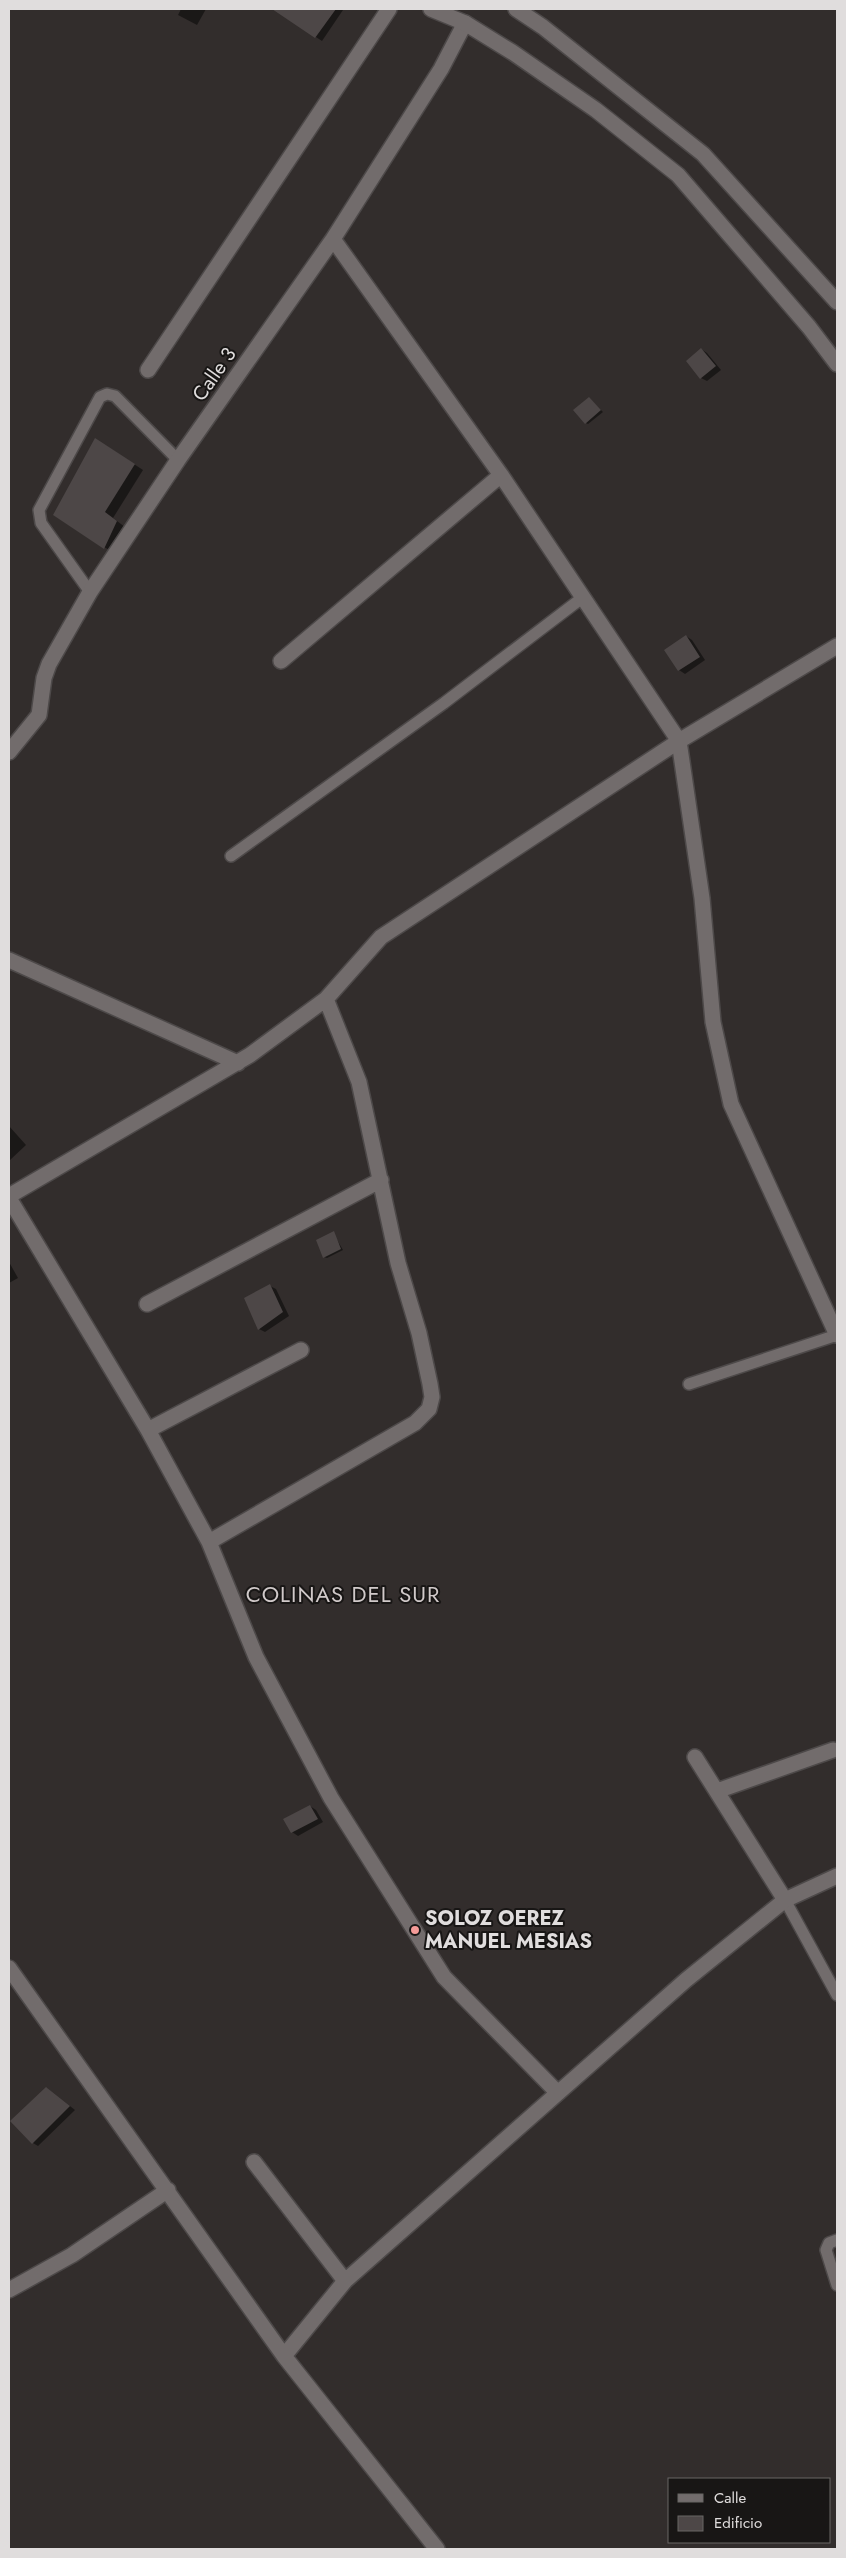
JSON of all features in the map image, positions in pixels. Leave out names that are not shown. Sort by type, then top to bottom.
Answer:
[{"type":"street","points":[[148,370],[389,9]]},
{"type":"street","points":[[431,9],[465,23],[596,110],[678,175],[809,327],[837,364]]},
{"type":"street","points":[[516,9],[543,27],[704,154],[837,302]]},
{"type":"street","name":"Calle 3","points":[[9,752],[39,715],[44,678],[49,664],[90,592],[178,460],[333,239],[441,69],[465,23]]},
{"type":"street","points":[[333,239],[500,475],[679,741],[702,898],[713,1022],[731,1104],[837,1335]]},
{"type":"street","points":[[281,661],[500,475]]},
{"type":"street","points":[[557,2092],[444,1978],[331,1798],[256,1657],[209,1542],[148,1430],[9,1197],[238,1063],[326,999],[381,938],[679,741],[837,646]]},
{"type":"street","points":[[9,960],[238,1063]]},
{"type":"street","points":[[209,1542],[415,1423],[429,1409],[432,1397],[419,1333],[398,1263],[359,1082],[326,999]]},
{"type":"street","points":[[147,1304],[381,1180]]},
{"type":"street","points":[[148,1430],[301,1350]]},
{"type":"street","points":[[717,1791],[833,1750]]},
{"type":"street","points":[[695,1757],[785,1900]]},
{"type":"street","points":[[284,2356],[345,2281],[557,2092],[617,2043],[686,1980],[785,1900],[837,1876]]},
{"type":"street","points":[[9,1968],[284,2356],[437,2549]]},
{"type":"street","points":[[254,2162],[345,2281]]},
{"type":"street","points":[[9,2290],[72,2255],[168,2190]]},
{"type":"lane","points":[[90,592],[41,522],[39,510],[100,397],[107,394],[115,396],[178,460]]},
{"type":"lane","points":[[231,856],[444,703],[582,598]]},
{"type":"lane","points":[[690,1384],[837,1335]]},
{"type":"lane","points":[[785,1900],[837,1995]]},
{"type":"lane","points":[[837,2240],[829,2243],[826,2250],[837,2285]]},
{"type":"building","points":[[272,9],[336,9],[315,38]]},
{"type":"building","points":[[701,348],[716,366],[700,379],[686,361]]},
{"type":"building","points":[[589,397],[601,410],[585,424],[573,410]]},
{"type":"building","points":[[95,438],[135,464],[105,512],[117,521],[104,549],[53,515]]},
{"type":"building","points":[[686,635],[700,657],[678,671],[664,650]]},
{"type":"building","points":[[334,1231],[341,1249],[323,1258],[316,1240]]},
{"type":"building","points":[[270,1284],[283,1312],[258,1330],[244,1298]]},
{"type":"building","points":[[310,1805],[318,1819],[291,1833],[283,1819]]},
{"type":"building","points":[[46,2087],[70,2106],[32,2144],[10,2121]]},
{"type":"place","name":"SOLOZ OEREZ MANUEL MESIAS","points":[[415,1930]]},
{"type":"district","name":"COLINAS DEL SUR","points":[[343,1594]]}]
